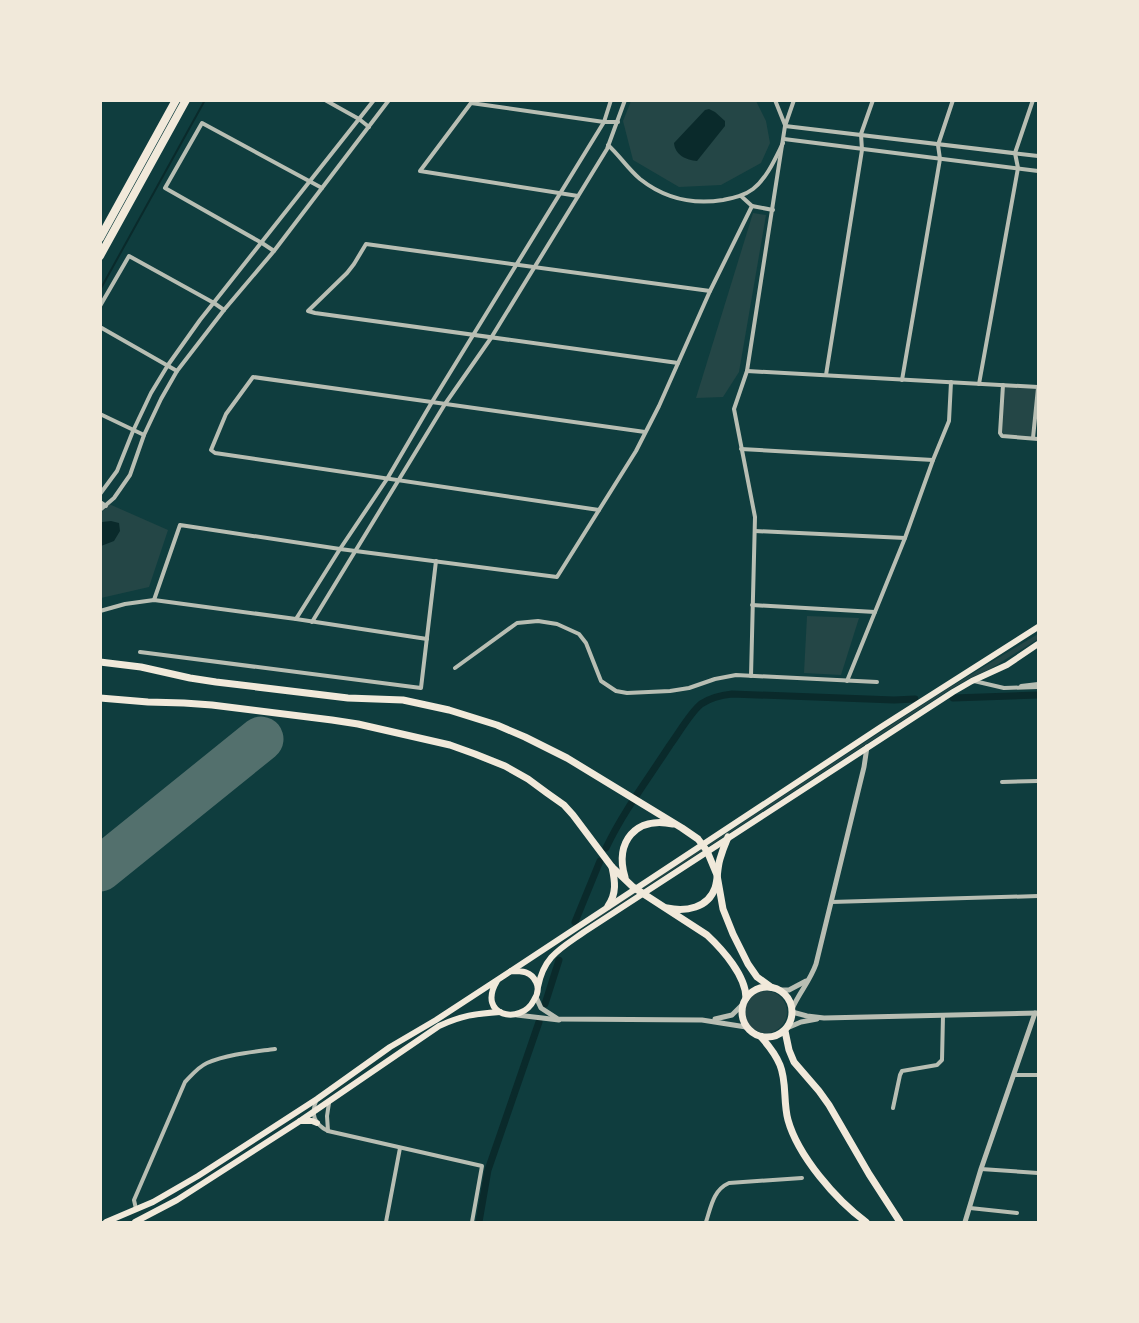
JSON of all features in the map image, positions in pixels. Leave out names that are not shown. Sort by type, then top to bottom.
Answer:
[{"type":"highway","points":[[100,238],[176,100]]},
{"type":"highway","points":[[100,256],[186,100]]},
{"type":"highway","points":[[100,662],[141,667],[216,682],[348,698],[403,700],[434,705],[472,716],[525,737],[567,758],[698,839],[705,848],[717,875],[722,903],[733,934],[753,973],[786,996],[792,1010],[791,1020],[786,1029],[772,1037],[762,1038],[752,1034],[742,1018],[746,990],[732,964],[714,942],[707,935],[642,894],[612,867],[564,806],[528,779],[505,766],[450,745],[358,724],[212,705],[119,701],[100,698]]},
{"type":"highway","points":[[626,880],[622,854],[624,844],[633,833],[642,826],[650,824],[678,825]]},
{"type":"highway","points":[[662,907],[684,910],[701,905],[709,898],[713,892],[719,861],[728,837]]},
{"type":"highway","points":[[609,906],[615,886],[612,867]]},
{"type":"highway","points":[[744,1001],[757,989],[771,987]]},
{"type":"highway","points":[[786,1029],[789,1050],[794,1062],[816,1086],[829,1105],[900,1222]]},
{"type":"highway","points":[[762,1038],[776,1056],[781,1067],[787,1116],[798,1142],[837,1198],[866,1222]]},
{"type":"main road","points":[[135,1222],[177,1200],[300,1121],[439,1026],[470,1014],[501,1012],[519,1014],[525,1011],[536,998],[540,974],[555,953],[923,700],[1038,627]]},
{"type":"main road","points":[[106,1222],[136,1210],[198,1176],[317,1099],[390,1047],[497,981],[635,888],[728,837],[952,692],[1007,664],[1038,644]]},
{"type":"main road","points":[[512,971],[530,974],[538,987]]},
{"type":"main road","points":[[497,981],[491,998],[497,1011],[501,1012]]},
{"type":"main road","points":[[300,1121],[317,1123]]},
{"type":"street","points":[[325,100],[369,127]]},
{"type":"street","points":[[100,494],[117,471],[151,393],[168,365],[374,100]]},
{"type":"street","points":[[100,510],[124,485],[130,475],[144,435],[177,371],[274,251],[389,100]]},
{"type":"street","points":[[296,619],[387,479],[518,264],[604,122],[611,100]]},
{"type":"street","points":[[312,622],[446,404],[536,266],[609,145],[625,100]]},
{"type":"street","points":[[774,100],[786,126]]},
{"type":"street","points":[[751,676],[755,517],[734,409],[747,371],[786,126],[794,100]]},
{"type":"street","points":[[826,375],[862,150],[861,134],[873,100]]},
{"type":"street","points":[[902,380],[940,159],[938,145],[953,100]]},
{"type":"street","points":[[979,384],[1018,168],[1015,153],[1033,100]]},
{"type":"street","points":[[578,196],[420,171],[471,103],[618,122]]},
{"type":"street","points":[[274,251],[165,188],[202,123],[322,189]]},
{"type":"street","points":[[786,126],[1038,156]]},
{"type":"street","points":[[609,145],[627,168],[654,189],[675,198],[711,202],[741,196],[752,189],[762,180],[771,166],[784,139]]},
{"type":"street","points":[[784,139],[1038,171]]},
{"type":"street","points":[[741,196],[752,206],[773,210]]},
{"type":"street","points":[[154,600],[180,525],[354,551],[557,577],[636,451],[752,206]]},
{"type":"street","points":[[678,363],[474,336],[315,313],[308,310],[354,264],[366,244],[710,291]]},
{"type":"street","points":[[100,306],[129,256],[224,310]]},
{"type":"street","points":[[100,327],[177,371]]},
{"type":"street","points":[[747,371],[1003,385],[1038,388],[1036,438],[1002,436],[1000,433],[1003,385]]},
{"type":"street","points":[[599,510],[215,453],[211,450],[226,414],[253,376],[645,432]]},
{"type":"street","points":[[847,681],[949,421],[951,382]]},
{"type":"street","points":[[100,414],[144,435]]},
{"type":"street","points":[[741,449],[933,460]]},
{"type":"street","points":[[100,502],[106,506]]},
{"type":"street","points":[[755,531],[905,538]]},
{"type":"street","points":[[140,652],[421,688],[436,561]]},
{"type":"street","points":[[100,612],[125,604],[154,600],[427,639]]},
{"type":"street","points":[[752,605],[875,612]]},
{"type":"street","points":[[455,668],[517,623],[538,621],[556,624],[579,634],[586,643],[601,681],[616,691],[627,693],[689,688],[736,675],[877,682]]},
{"type":"street","points":[[972,681],[1012,688],[1038,686]]},
{"type":"street","points":[[867,747],[816,964],[792,1010],[807,1016],[824,1018],[1037,1013],[981,1169],[965,1222]]},
{"type":"street","points":[[1002,782],[1038,781]]},
{"type":"street","points":[[831,902],[1038,896]]},
{"type":"street","points":[[779,990],[789,990],[810,979]]},
{"type":"street","points":[[536,998],[541,1008],[558,1019],[702,1020],[732,1015],[744,1001]]},
{"type":"street","points":[[514,1014],[566,1019]]},
{"type":"street","points":[[893,1108],[902,1071],[936,1065],[942,1060],[943,1015]]},
{"type":"street","points":[[786,1029],[801,1022],[824,1018]]},
{"type":"street","points":[[702,1020],[746,1027]]},
{"type":"street","points":[[136,1210],[134,1200],[185,1082],[195,1071],[206,1064],[241,1054],[275,1049]]},
{"type":"street","points":[[1015,1075],[1038,1075]]},
{"type":"street","points":[[317,1099],[314,1111],[317,1123],[328,1131],[482,1166],[472,1222]]},
{"type":"street","points":[[328,1131],[329,1101]]},
{"type":"street","points":[[386,1222],[400,1148]]},
{"type":"street","points":[[981,1169],[1038,1173]]},
{"type":"street","points":[[706,1222],[714,1196],[722,1186],[729,1183],[802,1178]]},
{"type":"street","points":[[969,1208],[1017,1213]]},
{"type":"shaded area","points":[[631,101],[756,101],[766,121],[770,143],[761,163],[721,185],[679,187],[633,160],[623,121]]},
{"type":"shaded area","points":[[709,109],[725,121],[725,126],[697,161],[685,158],[676,151],[674,143],[705,110]]},
{"type":"shaded area","points":[[753,213],[766,215],[739,372],[723,397],[696,398]]},
{"type":"shaded area","points":[[1003,385],[1038,387],[1033,438],[1002,436]]},
{"type":"shaded area","points":[[109,504],[168,530],[149,587],[101,598],[101,513]]},
{"type":"shaded area","points":[[111,521],[119,523],[120,531],[114,541],[101,546],[101,524]]},
{"type":"shaded area","points":[[807,616],[859,618],[841,675],[804,673]]},
{"type":"shaded area","points":[[1038,634],[1038,639],[990,669],[946,692],[586,926],[939,694]]},
{"type":"shaded area","points":[[766,991],[781,997],[787,1012],[781,1027],[766,1033],[751,1027],[745,1012],[751,997]]},
{"type":"waterway","points":[[100,290],[205,100]]},
{"type":"waterway","points":[[606,848],[628,809],[685,723],[697,708],[708,700],[732,694],[915,699]]},
{"type":"waterway","points":[[953,698],[1038,695]]},
{"type":"waterway","points":[[575,922],[600,861]]},
{"type":"waterway","points":[[545,1004],[559,960]]},
{"type":"waterway","points":[[479,1222],[488,1170],[539,1022]]},
{"type":"runway","points":[[100,869],[261,739]]}]
